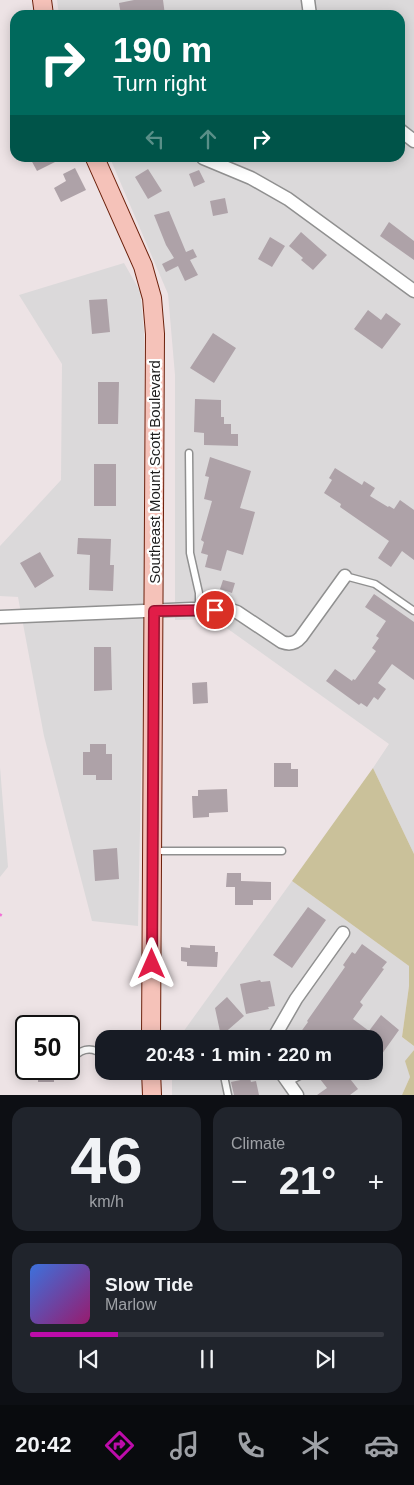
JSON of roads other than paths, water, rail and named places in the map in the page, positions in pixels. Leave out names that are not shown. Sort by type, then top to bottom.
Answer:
[{"type":"main road","name":"Southeast Mount Scott Boulevard","points":[[97,162],[143,266],[154,313],[156,373],[151,1030]]},
{"type":"main road","points":[[151,1080],[152,1095]]},
{"type":"street","points":[[213,162],[251,178],[281,194],[414,291]]},
{"type":"street","points":[[0,617],[199,609],[231,610],[282,642],[293,644],[302,637],[345,576]]},
{"type":"street","points":[[279,1030],[296,999],[343,933]]},
{"type":"street","points":[[287,1080],[297,1095]]},
{"type":"lane","points":[[189,453],[190,553],[199,593],[199,609]]},
{"type":"lane","points":[[345,576],[375,584],[414,611]]},
{"type":"lane","points":[[152,852],[282,851]]},
{"type":"lane","points":[[80,1052],[88,1049],[95,1051]]},
{"type":"lane","points":[[225,1080],[228,1095]]}]
